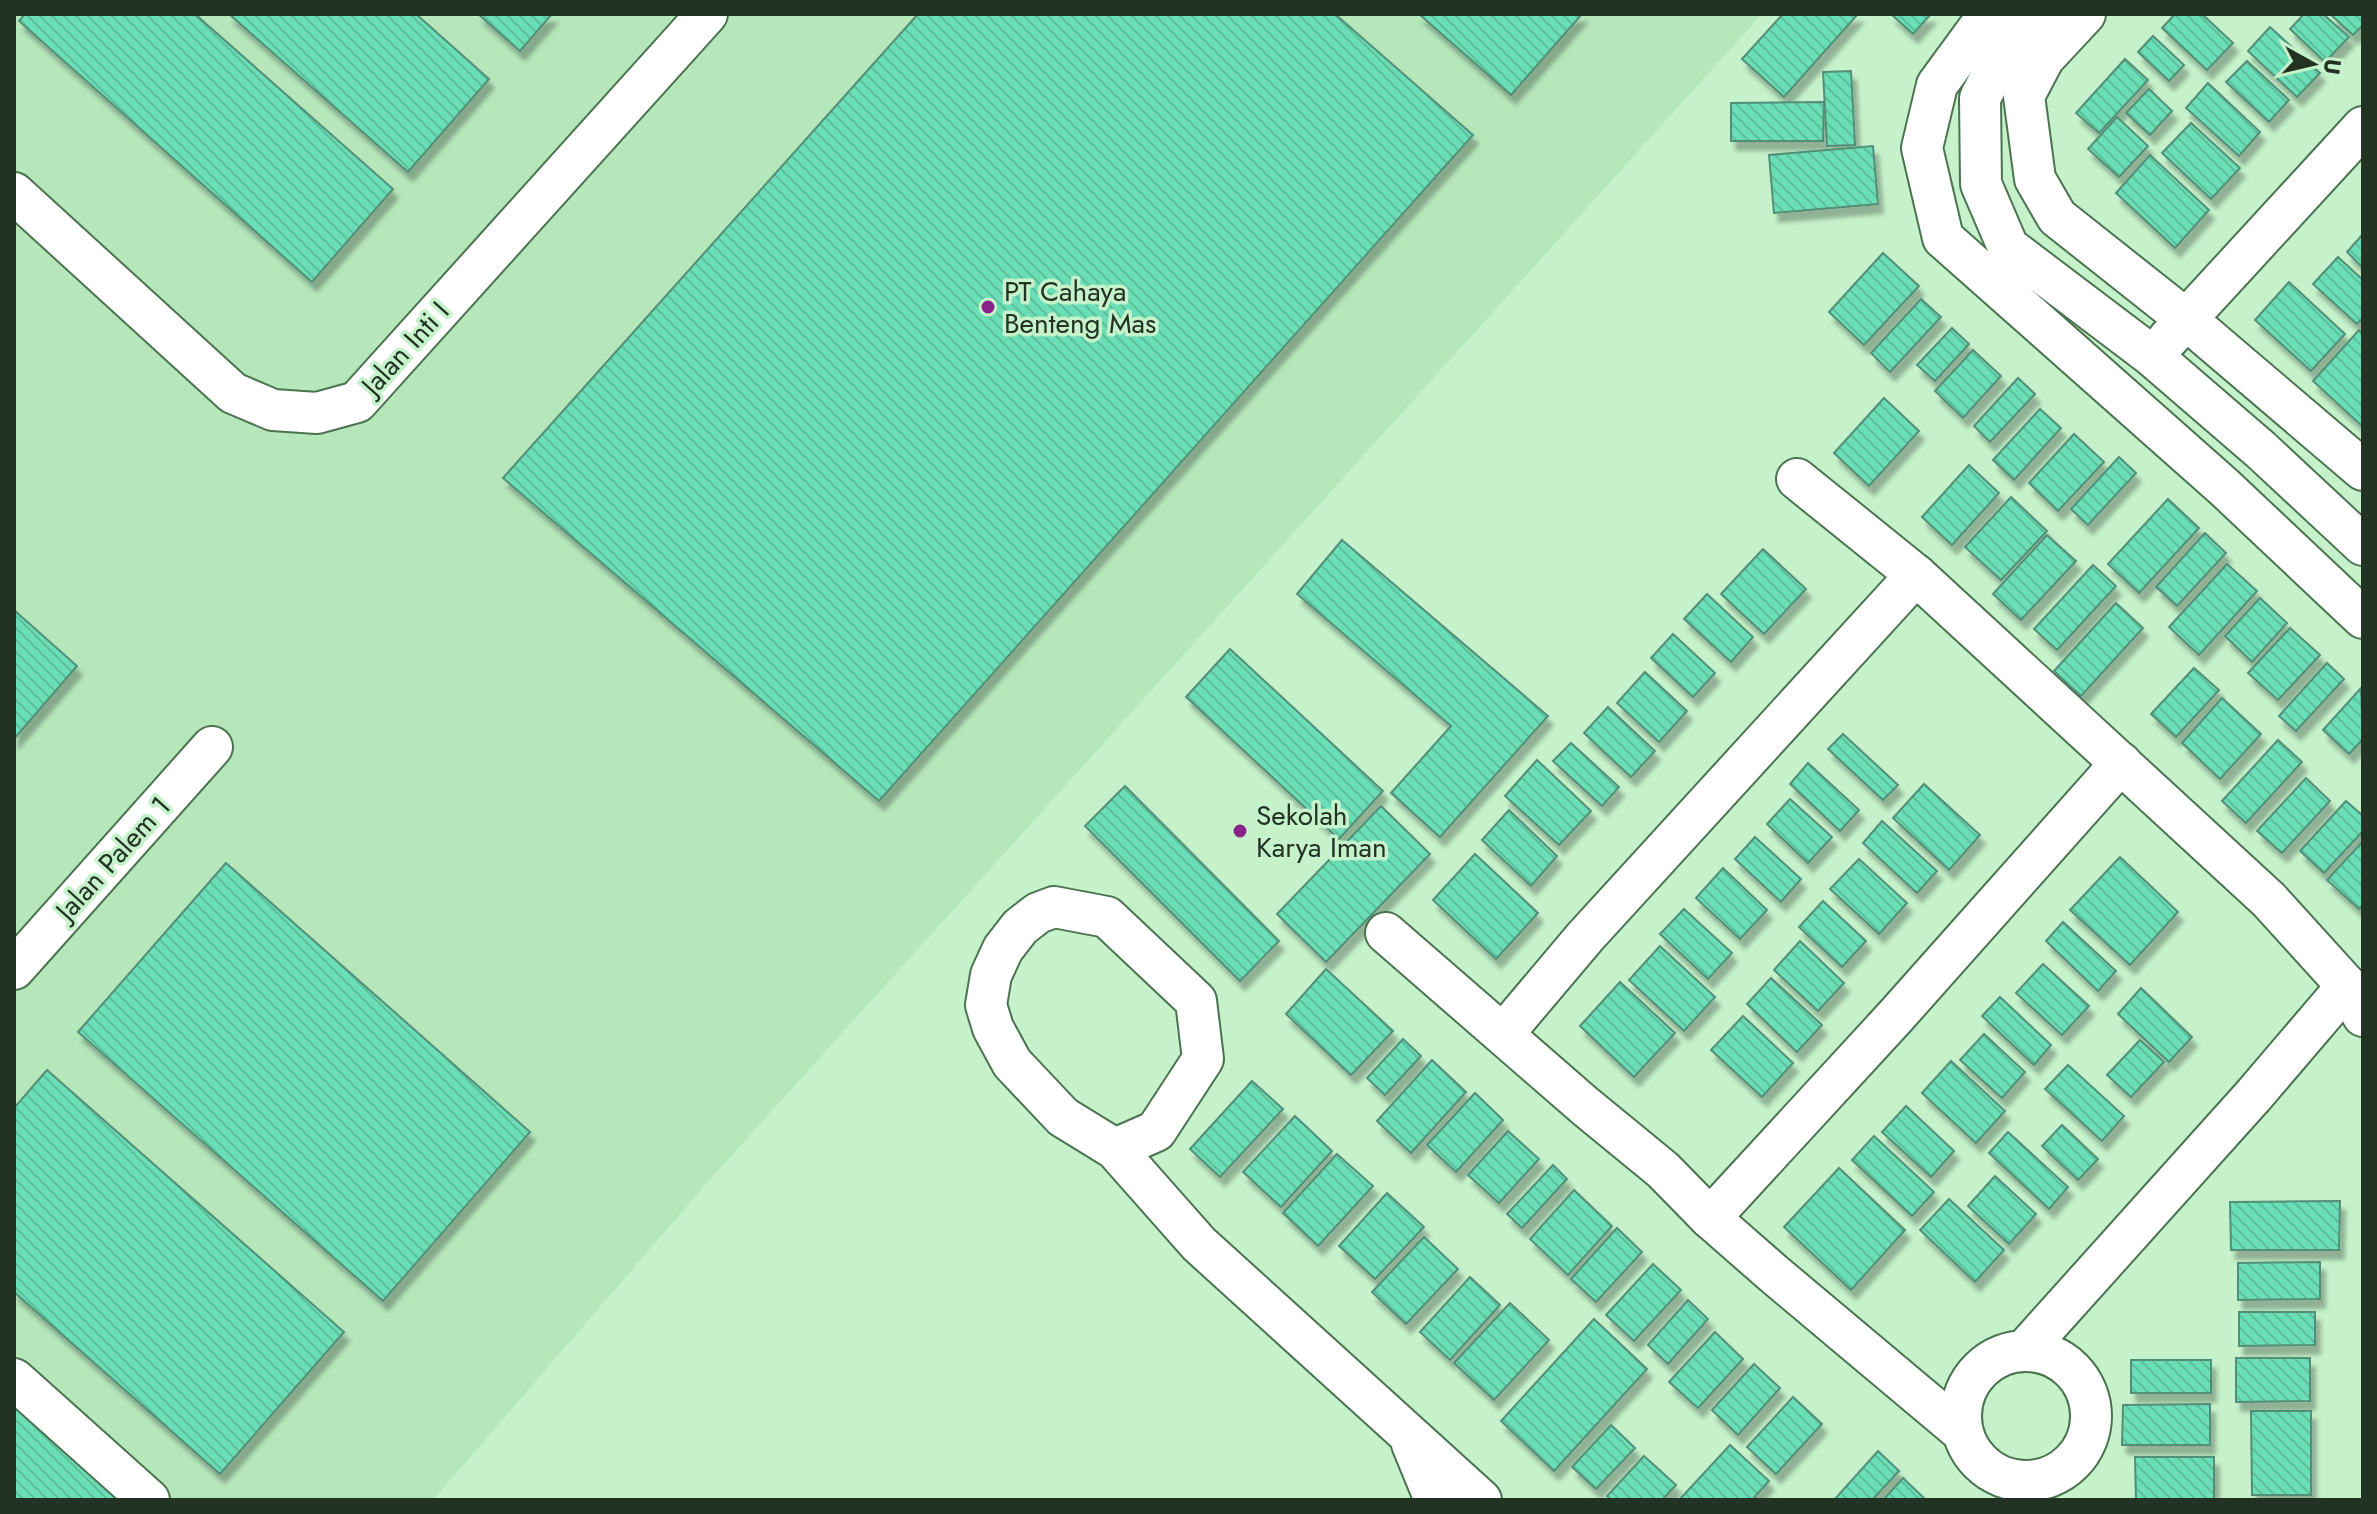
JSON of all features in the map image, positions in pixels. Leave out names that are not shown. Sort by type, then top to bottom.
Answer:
[{"type":"street","name":"Jalan Inti I","points":[[14,193],[233,393],[273,410],[317,413],[357,402],[707,14]]},
{"type":"street","points":[[1989,14],[1937,85],[1922,148],[1943,238],[2224,487],[2363,618]]},
{"type":"street","points":[[2036,14],[2003,54],[1980,98],[1981,184],[2008,247],[2152,356],[2261,450],[2363,545]]},
{"type":"street","points":[[2085,14],[2044,58],[2024,96],[2035,179],[2057,217],[2187,320],[2363,470]]},
{"type":"street","points":[[2152,356],[2363,127]]},
{"type":"street","points":[[2224,487],[2261,450]]},
{"type":"street","points":[[1797,479],[1916,575],[2269,900],[2355,1001],[2254,1095],[2025,1350]]},
{"type":"street","points":[[1504,1033],[1585,937],[1916,575]]},
{"type":"street","name":"Jalan Palem 1","points":[[14,969],[212,747]]},
{"type":"street","points":[[1710,1218],[1895,1017],[2121,763]]},
{"type":"street","points":[[1115,1149],[1156,1131],[1203,1059],[1196,1001],[1107,917],[1054,907],[1038,913],[1020,927],[1003,949],[991,975],[986,1005],[993,1028],[1012,1063],[1063,1117],[1115,1149],[1199,1244],[1481,1500]]},
{"type":"street","points":[[1386,933],[1663,1170],[1710,1218],[1862,1350],[1961,1431],[1982,1465],[2037,1489],[2077,1457],[2090,1430],[2090,1401],[2077,1374],[2054,1356],[2025,1350],[1997,1357],[1974,1375],[1962,1402],[1961,1431]]},
{"type":"street","points":[[14,1379],[149,1500]]},
{"type":"street","points":[[1409,1437],[1435,1500]]},
{"type":"shaded area","points":[[14,14],[1762,14],[713,1176],[433,1500],[14,1500]]},
{"type":"building","points":[[25,14],[195,14],[393,189],[312,282],[19,21]]},
{"type":"building","points":[[229,14],[416,14],[489,79],[408,172]]},
{"type":"building","points":[[478,14],[552,14],[520,51]]},
{"type":"building","name":"PT Cahaya Benteng Mas","points":[[918,14],[1335,14],[1473,135],[879,801],[503,478]]},
{"type":"building","points":[[1419,14],[1582,14],[1511,95]]},
{"type":"building","points":[[1783,14],[1858,14],[1784,97],[1742,59]]},
{"type":"building","points":[[1891,14],[1931,14],[1913,34]]},
{"type":"building","points":[[2175,14],[2202,14],[2233,43],[2207,70],[2162,28]]},
{"type":"building","points":[[2304,14],[2323,14],[2349,37],[2325,62],[2290,29]]},
{"type":"building","points":[[2330,14],[2363,14],[2363,25],[2353,35]]},
{"type":"building","points":[[2270,27],[2320,73],[2297,97],[2248,51]]},
{"type":"building","points":[[2153,36],[2184,65],[2169,81],[2138,52]]},
{"type":"building","points":[[2125,59],[2148,80],[2099,133],[2076,113]]},
{"type":"building","points":[[2247,61],[2289,100],[2269,122],[2226,82]]},
{"type":"building","points":[[1851,71],[1855,145],[1827,146],[1823,72]]},
{"type":"building","points":[[2208,83],[2260,132],[2239,156],[2186,108]]},
{"type":"building","points":[[2149,89],[2172,111],[2150,135],[2126,113]]},
{"type":"building","points":[[1824,102],[1823,141],[1731,141],[1731,103]]},
{"type":"building","points":[[2117,117],[2148,146],[2119,177],[2088,149]]},
{"type":"building","points":[[2191,123],[2240,168],[2211,199],[2162,153]]},
{"type":"building","points":[[1873,146],[1878,204],[1774,213],[1769,155]]},
{"type":"building","points":[[2150,155],[2209,210],[2175,248],[2116,193]]},
{"type":"building","points":[[2363,234],[2363,268],[2347,252]]},
{"type":"building","points":[[1883,253],[1919,286],[1864,345],[1829,312]]},
{"type":"building","points":[[2338,257],[2363,280],[2363,318],[2357,324],[2313,284]]},
{"type":"building","points":[[2289,282],[2345,334],[2311,371],[2255,320]]},
{"type":"building","points":[[1921,299],[1941,317],[1890,372],[1871,353]]},
{"type":"building","points":[[1952,328],[1969,344],[1935,381],[1917,365]]},
{"type":"building","points":[[2359,330],[2363,334],[2363,427],[2313,381]]},
{"type":"building","points":[[1973,350],[2001,376],[1963,418],[1935,391]]},
{"type":"building","points":[[2018,378],[2035,394],[1990,442],[1974,426]]},
{"type":"building","points":[[1884,398],[1919,431],[1869,486],[1834,453]]},
{"type":"building","points":[[2040,409],[2061,428],[2014,480],[1993,460]]},
{"type":"building","points":[[2074,434],[2104,462],[2058,511],[2029,483]]},
{"type":"building","points":[[2119,457],[2136,473],[2088,525],[2071,509]]},
{"type":"building","points":[[1969,465],[1999,493],[1952,545],[1922,517]]},
{"type":"building","points":[[2011,497],[2047,531],[2001,580],[1965,547]]},
{"type":"building","points":[[2168,499],[2199,528],[2139,593],[2108,564]]},
{"type":"building","points":[[2205,533],[2226,553],[2177,606],[2156,587]]},
{"type":"building","points":[[2047,535],[2076,561],[2021,620],[1993,594]]},
{"type":"building","points":[[1342,540],[1548,716],[1440,837],[1391,793],[1451,726],[1297,594]]},
{"type":"building","points":[[1763,549],[1806,589],[1764,634],[1721,594]]},
{"type":"building","points":[[2227,564],[2257,591],[2199,655],[2169,627]]},
{"type":"building","points":[[2093,565],[2116,586],[2057,650],[2034,629]]},
{"type":"building","points":[[1707,594],[1753,637],[1731,662],[1684,619]]},
{"type":"building","points":[[2260,598],[2287,623],[2252,662],[2225,636]]},
{"type":"building","points":[[2116,603],[2143,628],[2081,696],[2054,671]]},
{"type":"building","points":[[14,610],[77,666],[14,739]]},
{"type":"building","points":[[2290,628],[2320,655],[2278,700],[2248,673]]},
{"type":"building","points":[[1673,634],[1715,673],[1693,697],[1651,658]]},
{"type":"building","points":[[1230,649],[1383,791],[1339,839],[1186,697]]},
{"type":"building","points":[[2327,663],[2344,679],[2296,731],[2279,716]]},
{"type":"building","points":[[2194,668],[2219,690],[2176,737],[2151,714]]},
{"type":"building","points":[[1645,672],[1687,711],[1659,742],[1617,703]]},
{"type":"building","points":[[2361,688],[2363,739],[2349,754],[2323,730]]},
{"type":"building","points":[[2222,698],[2261,734],[2220,779],[2182,743]]},
{"type":"building","points":[[1608,707],[1655,751],[1631,777],[1584,733]]},
{"type":"building","points":[[1843,734],[1898,785],[1883,800],[1828,749]]},
{"type":"building","points":[[2278,740],[2302,762],[2246,823],[2222,801]]},
{"type":"building","points":[[1571,743],[1619,787],[1602,806],[1553,761]]},
{"type":"building","points":[[1537,760],[1591,811],[1559,845],[1505,796]]},
{"type":"building","points":[[1808,763],[1859,810],[1840,831],[1790,784]]},
{"type":"building","points":[[2306,778],[2330,801],[2282,853],[2257,831]]},
{"type":"building","points":[[1924,784],[1980,835],[1949,870],[1893,818]]},
{"type":"building","points":[[1125,786],[1279,941],[1240,981],[1085,826]]},
{"type":"building","points":[[1790,799],[1832,837],[1808,863],[1767,824]]},
{"type":"building","points":[[2346,801],[2363,816],[2363,831],[2324,873],[2300,851]]},
{"type":"building","points":[[1381,806],[1430,854],[1326,962],[1277,914]]},
{"type":"building","points":[[1509,810],[1557,856],[1531,886],[1482,840]]},
{"type":"building","points":[[1882,821],[1937,871],[1917,893],[1863,843]]},
{"type":"building","points":[[1755,837],[1801,879],[1781,902],[1735,859]]},
{"type":"building","points":[[2363,841],[2363,905],[2359,909],[2327,880]]},
{"type":"building","points":[[1475,854],[1538,913],[1496,959],[1433,900]]},
{"type":"building","points":[[2120,857],[2178,912],[2130,965],[2070,910]]},
{"type":"building","points":[[1859,859],[1907,903],[1879,934],[1830,889]]},
{"type":"building","points":[[226,863],[530,1132],[383,1301],[78,1032]]},
{"type":"building","points":[[1723,868],[1767,910],[1740,939],[1696,898]]},
{"type":"building","points":[[1823,901],[1866,941],[1842,967],[1799,927]]},
{"type":"building","points":[[1684,909],[1732,953],[1708,979],[1660,934]]},
{"type":"building","points":[[2063,922],[2116,971],[2098,991],[2046,941]]},
{"type":"building","points":[[1800,941],[1844,983],[1818,1011],[1774,970]]},
{"type":"building","points":[[1660,946],[1715,997],[1684,1031],[1629,980]]},
{"type":"building","points":[[2043,964],[2089,1006],[2062,1035],[2016,993]]},
{"type":"building","points":[[1326,969],[1393,1031],[1351,1075],[1286,1014]]},
{"type":"building","points":[[1771,978],[1822,1025],[1797,1052],[1747,1004]]},
{"type":"building","points":[[1620,982],[1675,1033],[1634,1077],[1580,1026]]},
{"type":"building","points":[[2141,988],[2192,1037],[2169,1062],[2118,1014]]},
{"type":"building","points":[[2000,997],[2051,1045],[2034,1065],[1982,1016]]},
{"type":"building","points":[[1743,1016],[1793,1063],[1762,1097],[1711,1050]]},
{"type":"building","points":[[1984,1034],[2025,1072],[2002,1098],[1960,1060]]},
{"type":"building","points":[[1403,1039],[1421,1056],[1385,1095],[1367,1078]]},
{"type":"building","points":[[2140,1040],[2164,1062],[2131,1097],[2107,1075]]},
{"type":"building","points":[[1432,1060],[1466,1092],[1411,1153],[1377,1121]]},
{"type":"building","points":[[1951,1061],[2005,1111],[1976,1143],[1922,1093]]},
{"type":"building","points":[[2068,1065],[2124,1116],[2102,1141],[2045,1089]]},
{"type":"building","points":[[47,1070],[344,1332],[220,1474],[14,1292],[14,1108]]},
{"type":"building","points":[[1252,1081],[1283,1109],[1220,1177],[1190,1149]]},
{"type":"building","points":[[1475,1093],[1503,1120],[1456,1172],[1427,1145]]},
{"type":"building","points":[[1906,1106],[1954,1151],[1931,1177],[1882,1132]]},
{"type":"building","points":[[1295,1116],[1332,1151],[1281,1207],[1243,1172]]},
{"type":"building","points":[[2062,1125],[2098,1159],[2078,1180],[2042,1146]]},
{"type":"building","points":[[1508,1131],[1539,1159],[1499,1203],[1468,1175]]},
{"type":"building","points":[[2008,1132],[2068,1187],[2049,1209],[1989,1153]]},
{"type":"building","points":[[1874,1136],[1934,1192],[1912,1216],[1852,1160]]},
{"type":"building","points":[[1337,1154],[1373,1186],[1318,1246],[1283,1213]]},
{"type":"building","points":[[1553,1165],[1567,1179],[1522,1228],[1507,1214]]},
{"type":"building","points":[[1839,1168],[1905,1230],[1851,1290],[1784,1227]]},
{"type":"building","points":[[1995,1176],[2036,1214],[2009,1244],[1968,1206]]},
{"type":"building","points":[[1574,1190],[1612,1226],[1568,1275],[1530,1239]]},
{"type":"building","points":[[1387,1193],[1424,1227],[1375,1279],[1339,1246]]},
{"type":"building","points":[[1949,1199],[2004,1250],[1975,1282],[1920,1230]]},
{"type":"building","points":[[2340,1201],[2339,1250],[2231,1250],[2230,1202]]},
{"type":"building","points":[[1617,1228],[1642,1252],[1596,1302],[1571,1279]]},
{"type":"building","points":[[1424,1237],[1458,1269],[1406,1324],[1372,1292]]},
{"type":"building","points":[[2320,1262],[2320,1299],[2238,1300],[2238,1263]]},
{"type":"building","points":[[1653,1264],[1681,1290],[1634,1341],[1606,1315]]},
{"type":"building","points":[[1470,1277],[1500,1305],[1450,1360],[1420,1332]]},
{"type":"building","points":[[1688,1300],[1708,1319],[1668,1364],[1648,1345]]},
{"type":"building","points":[[1510,1303],[1549,1340],[1494,1400],[1454,1363]]},
{"type":"building","points":[[2239,1312],[2315,1312],[2315,1345],[2239,1346]]},
{"type":"building","points":[[1594,1319],[1647,1369],[1554,1471],[1501,1421]]},
{"type":"building","points":[[1715,1332],[1743,1359],[1698,1408],[1669,1382]]},
{"type":"building","points":[[2236,1358],[2310,1358],[2310,1401],[2236,1402]]},
{"type":"building","points":[[2131,1360],[2211,1360],[2211,1393],[2131,1393]]},
{"type":"building","points":[[1754,1364],[1780,1388],[1738,1435],[1712,1410]]},
{"type":"building","points":[[14,1386],[143,1500],[14,1500]]},
{"type":"building","points":[[1793,1397],[1822,1424],[1776,1474],[1747,1447]]},
{"type":"building","points":[[2210,1404],[2210,1445],[2122,1445],[2123,1405]]},
{"type":"building","points":[[2251,1411],[2311,1411],[2311,1495],[2252,1495]]},
{"type":"building","points":[[1611,1425],[1635,1448],[1596,1489],[1572,1467]]},
{"type":"building","points":[[1730,1445],[1769,1481],[1752,1500],[1679,1500]]},
{"type":"building","points":[[1878,1451],[1899,1471],[1872,1500],[1834,1500]]},
{"type":"building","points":[[1644,1456],[1676,1485],[1662,1500],[1611,1500],[1607,1496]]},
{"type":"building","points":[[2135,1457],[2214,1457],[2214,1500],[2136,1500]]},
{"type":"building","points":[[1903,1478],[1926,1500],[1883,1500]]},
{"type":"place","name":"PT Cahaya Benteng Mas","points":[[988,307]]},
{"type":"place","name":"Sekolah Karya Iman","points":[[1240,831]]}]
